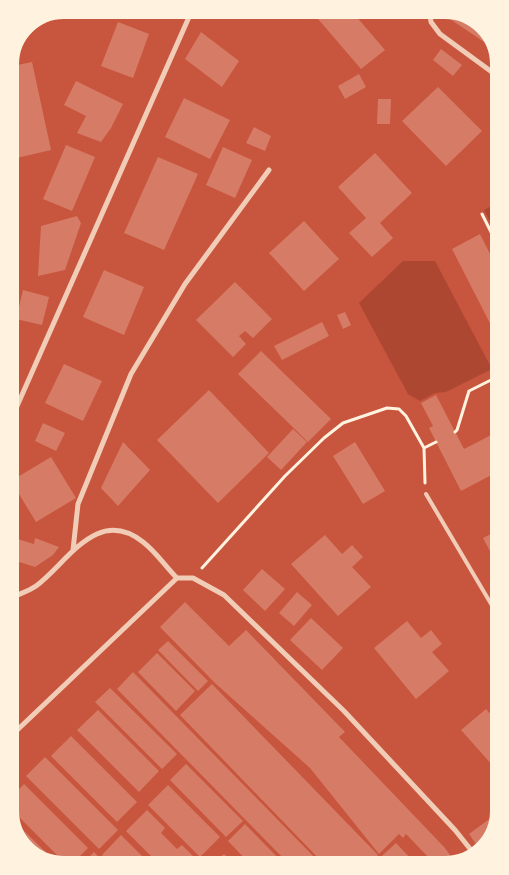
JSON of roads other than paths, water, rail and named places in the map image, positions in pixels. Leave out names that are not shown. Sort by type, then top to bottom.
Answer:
[{"type":"street","points":[[16,408],[190,16]]},
{"type":"street","points":[[430,16],[431,22],[440,34],[493,73]]},
{"type":"street","points":[[73,550],[78,504],[131,374],[185,284],[269,170]]},
{"type":"street","points":[[16,596],[35,587],[73,550],[100,531],[122,530],[143,542],[177,578]]},
{"type":"street","points":[[16,731],[177,578],[193,578],[224,595],[344,711],[455,830],[471,851]]},
{"type":"lane","points":[[426,494],[493,607]]}]
